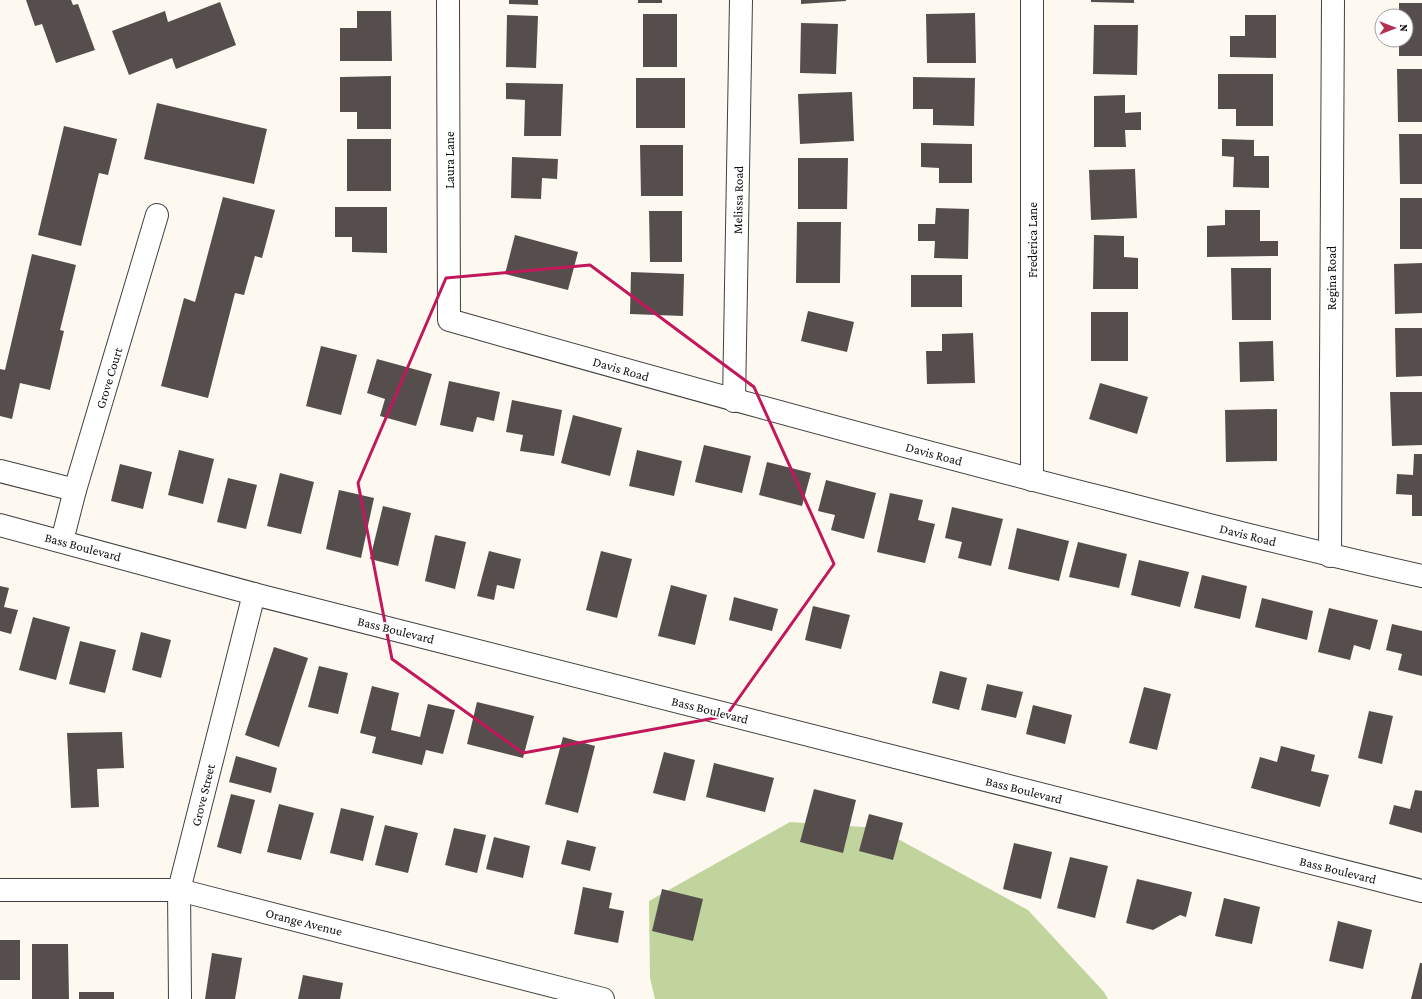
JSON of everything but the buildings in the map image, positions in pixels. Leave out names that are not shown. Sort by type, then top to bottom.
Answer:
[{"type":"street","name":"Laura Lane","points":[[448,0],[449,320]]},
{"type":"street","name":"Melissa Road","points":[[734,401],[741,0]]},
{"type":"street","name":"Frederica Lane","points":[[1032,0],[1032,480]]},
{"type":"street","name":"Regina Road","points":[[1330,556],[1333,0]]},
{"type":"street","name":"Grove Court","points":[[62,541],[75,490],[158,215]]},
{"type":"street","name":"Davis Road","points":[[449,320],[734,401],[1032,480],[1330,556],[1422,576]]},
{"type":"street","points":[[0,471],[75,490]]},
{"type":"street","name":"Bass Boulevard","points":[[0,525],[254,594],[1422,891]]},
{"type":"street","name":"Grove Street","points":[[180,999],[180,890],[254,594]]},
{"type":"street","name":"Orange Avenue","points":[[0,890],[180,890],[603,999]]},
{"type":"highlighted area","points":[[590,265],[754,387],[834,564],[726,716],[523,753],[392,659],[358,483],[446,278]]},
{"type":"green space","points":[[790,822],[878,828],[1028,910],[1104,992],[1108,999],[655,999],[650,978],[649,901]]}]
